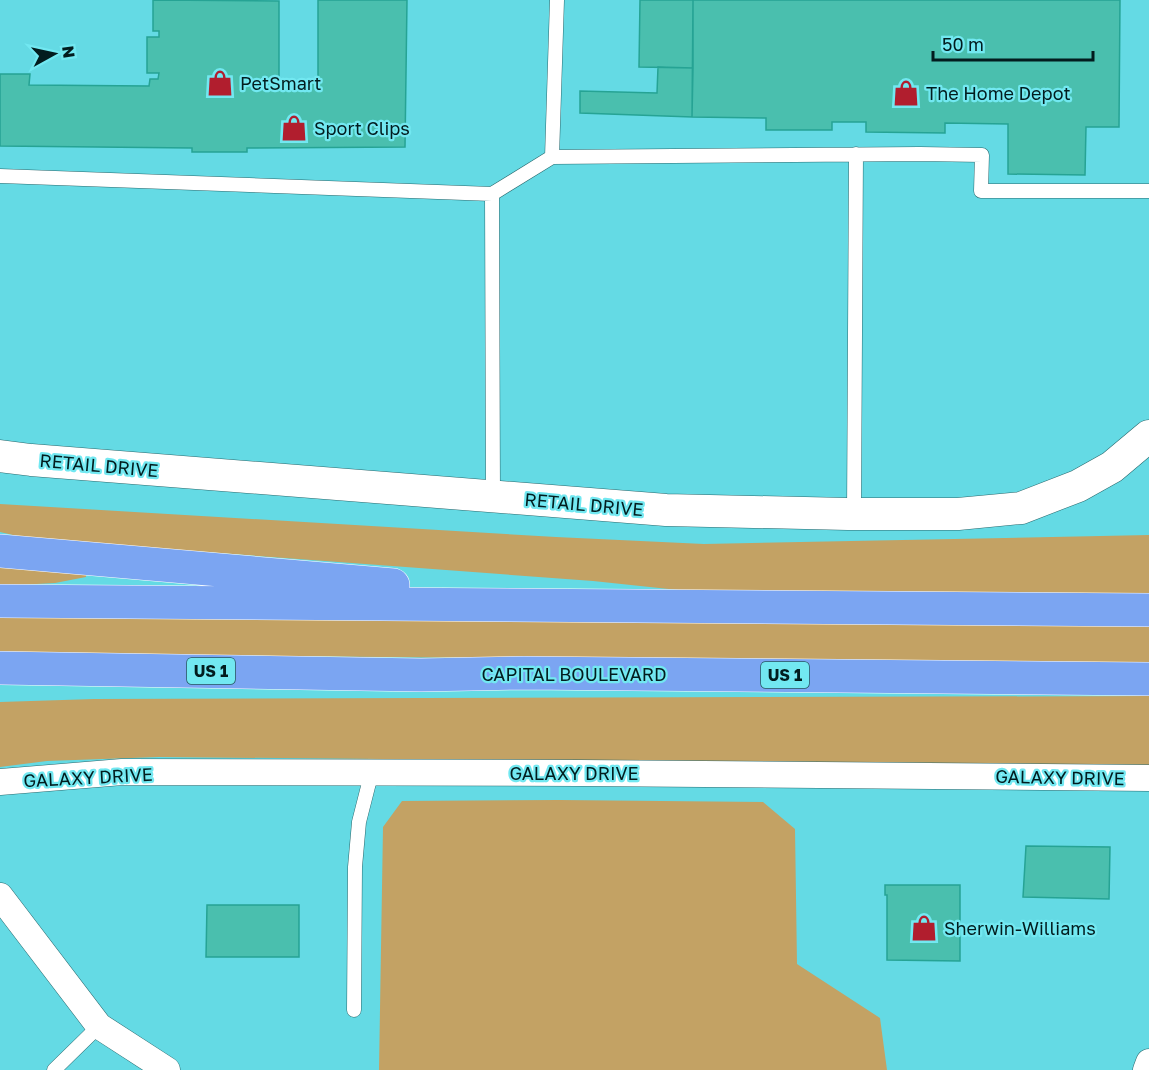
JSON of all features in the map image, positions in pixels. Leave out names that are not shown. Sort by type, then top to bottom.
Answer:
[{"type":"highway","points":[[0,550],[628,606]]},
{"type":"highway","points":[[0,601],[1149,610]]},
{"type":"highway","name":"CAPITAL BOULEVARD","points":[[0,668],[421,675],[524,673],[1149,679]]},
{"type":"highway","points":[[0,689],[421,675]]},
{"type":"street","name":"RETAIL DRIVE","points":[[0,456],[666,510],[958,514],[1021,508],[1078,486],[1112,467],[1149,436]]},
{"type":"street","name":"GALAXY DRIVE","points":[[0,782],[122,772],[372,771],[1149,778]]},
{"type":"street","points":[[0,896],[99,1026],[167,1070]]},
{"type":"street","points":[[1146,1070],[1149,1062]]},
{"type":"lane","points":[[552,157],[557,0]]},
{"type":"lane","points":[[854,514],[856,154]]},
{"type":"lane","points":[[0,176],[492,194],[552,157],[920,154],[982,155],[981,191],[1149,191]]},
{"type":"lane","points":[[492,194],[492,496]]},
{"type":"lane","points":[[354,1010],[355,867],[359,822],[372,771]]},
{"type":"lane","points":[[54,1070],[99,1026]]},
{"type":"shaded area","points":[[0,504],[704,544],[1149,535],[1149,594],[697,592],[593,581],[30,539],[0,532]]},
{"type":"shaded area","points":[[0,559],[86,571],[86,577],[55,583],[0,586]]},
{"type":"shaded area","points":[[0,615],[1149,622],[1149,663],[0,653]]},
{"type":"shaded area","points":[[1149,696],[1149,766],[159,757],[47,761],[0,767],[0,702],[94,699]]},
{"type":"shaded area","points":[[402,801],[763,802],[795,829],[797,964],[880,1018],[887,1070],[379,1070],[383,827]]},
{"type":"building","points":[[153,0],[279,1],[279,88],[309,88],[309,80],[318,80],[318,0],[407,0],[405,147],[247,148],[247,152],[192,152],[192,148],[0,146],[0,74],[30,74],[29,85],[149,86],[150,79],[158,79],[159,73],[147,73],[147,37],[159,37],[159,31],[153,31]]},
{"type":"building","points":[[640,0],[693,0],[693,68],[639,67]]},
{"type":"building","name":"The Home Depot","points":[[693,0],[1120,0],[1119,127],[1086,127],[1085,175],[1008,174],[1008,124],[945,123],[945,133],[866,132],[866,122],[832,122],[832,130],[766,130],[766,118],[692,117]]},
{"type":"building","points":[[658,67],[693,68],[692,117],[580,113],[580,91],[657,93]]},
{"type":"building","points":[[1026,846],[1110,847],[1109,899],[1023,897]]},
{"type":"building","name":"Sherwin-Williams","points":[[885,885],[960,885],[960,961],[887,960]]},
{"type":"building","points":[[207,905],[299,905],[299,957],[206,957]]},
{"type":"place","name":"PetSmart","points":[[220,83]]},
{"type":"place","name":"The Home Depot","points":[[906,93]]},
{"type":"place","name":"Sport Clips","points":[[294,128]]},
{"type":"place","name":"Sherwin-Williams","points":[[924,928]]}]
